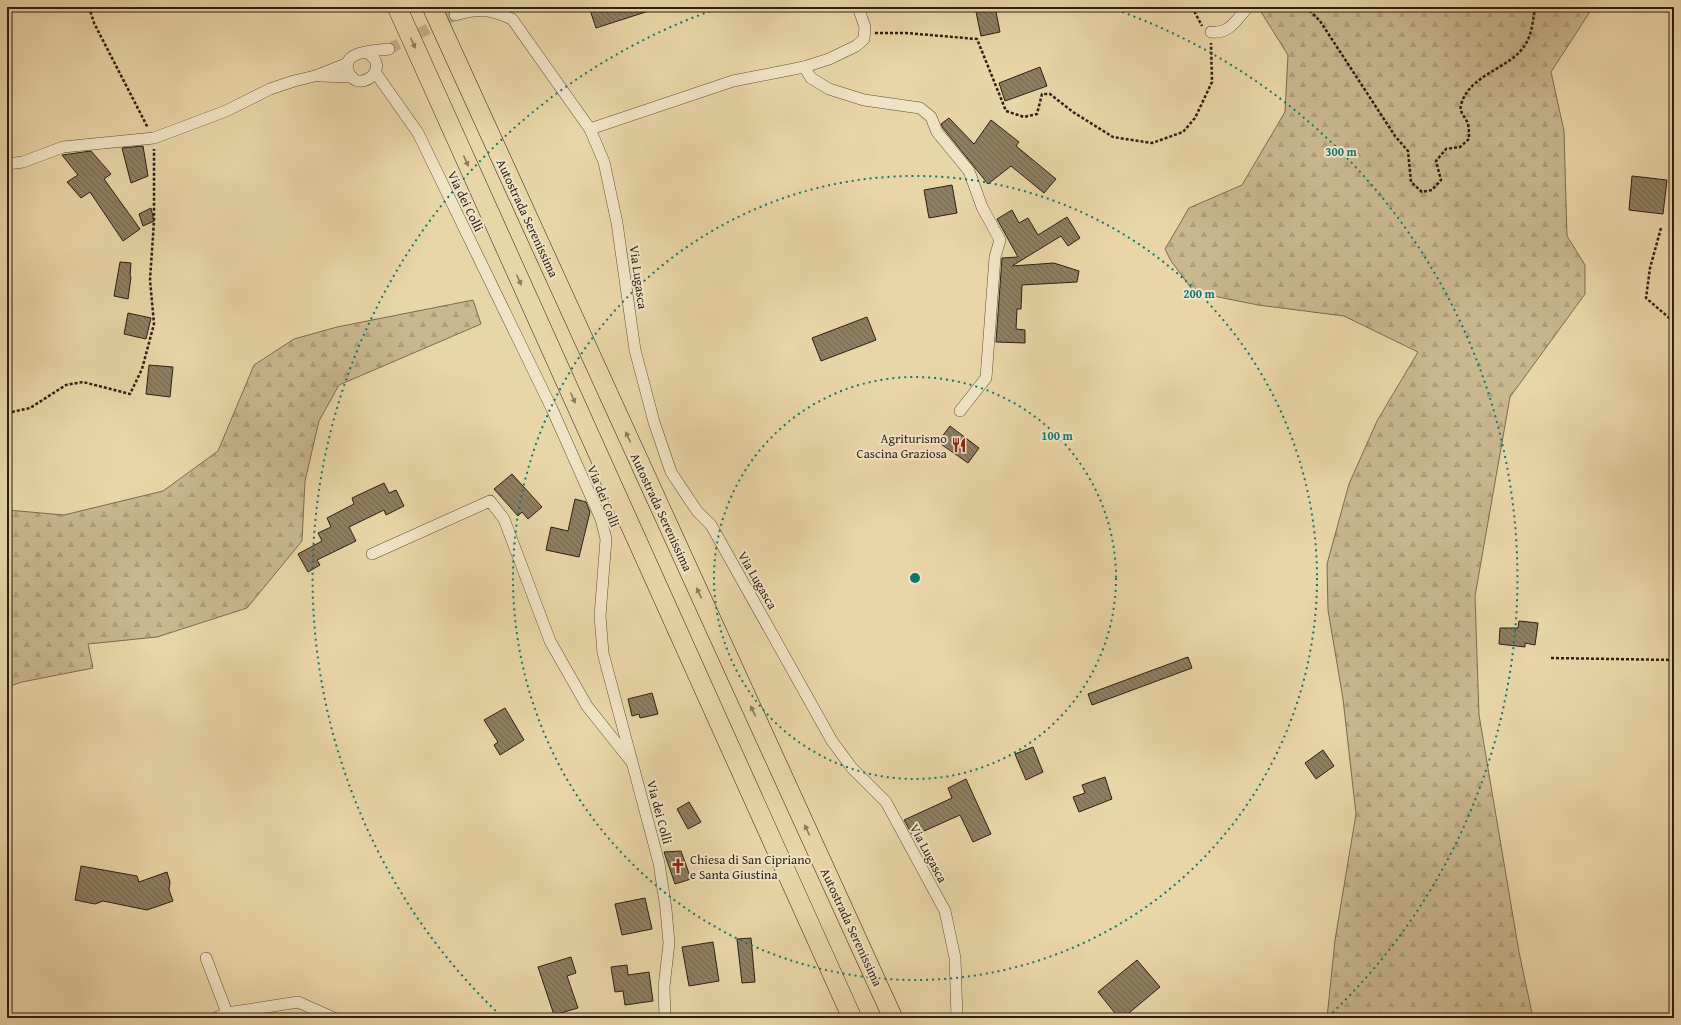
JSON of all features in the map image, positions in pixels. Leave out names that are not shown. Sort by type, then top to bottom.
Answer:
[{"type":"highway","points":[[396,7],[852,1018]]},
{"type":"highway","name":"Autostrada Serenissima","points":[[432,7],[893,1018]]},
{"type":"street","points":[[590,129],[733,80],[804,67],[829,59],[856,46],[864,38],[865,27],[858,7]]},
{"type":"street","points":[[1211,32],[1220,33],[1228,30],[1248,7]]},
{"type":"street","points":[[455,15],[476,8]]},
{"type":"street","name":"Via Lugasca","points":[[476,8],[497,13],[512,20],[590,129],[604,162],[617,223],[635,350],[654,422],[671,472],[697,511],[711,525],[832,741],[852,768],[886,802],[945,911],[955,958],[957,1018]]},
{"type":"street","points":[[7,164],[23,162],[63,147],[154,138],[226,111],[270,89],[316,76],[348,63],[353,55],[357,53],[367,53],[390,49],[369,79],[365,81]]},
{"type":"street","points":[[367,53],[374,59],[376,68]]},
{"type":"street","points":[[348,63],[349,73],[352,77]]},
{"type":"street","points":[[804,67],[811,78],[829,89],[864,100],[920,108],[931,117],[937,132],[969,171],[982,207],[1000,240],[995,257],[986,378],[960,411]]},
{"type":"street","name":"Via dei Colli","points":[[376,68],[392,97],[418,133],[552,409],[601,519],[606,539],[600,616],[603,653],[659,863],[666,909],[669,943],[664,988],[665,1018]]},
{"type":"street","points":[[316,76],[352,77],[360,81],[365,81],[392,97]]},
{"type":"street","points":[[372,554],[490,501],[504,519],[550,641],[587,706],[633,764]]},
{"type":"street","points":[[206,958],[227,1013]]},
{"type":"street","points":[[215,1018],[227,1013],[298,1002],[334,1018]]},
{"type":"path","points":[[7,413],[30,408],[66,385],[83,382],[130,394],[142,369],[154,324],[150,280],[154,222],[154,138],[94,23],[89,7]]},
{"type":"path","points":[[864,33],[906,33],[977,39],[1006,111],[1024,117],[1036,114],[1042,94],[1050,94],[1073,112],[1113,137],[1152,143],[1183,132],[1195,118],[1212,82],[1211,32],[1202,26],[1192,7]]},
{"type":"path","points":[[1306,7],[1320,22],[1395,136],[1408,151],[1411,182],[1422,192],[1432,190],[1441,180],[1436,161],[1446,149],[1460,147],[1469,139],[1468,123],[1461,113],[1461,105],[1476,82],[1503,64],[1523,48],[1532,28],[1535,7]]},
{"type":"path","points":[[1661,228],[1650,268],[1646,298],[1674,322]]},
{"type":"path","points":[[1551,658],[1674,660]]},
{"type":"green space","points":[[1258,7],[1593,7],[1551,72],[1564,131],[1567,236],[1585,265],[1585,294],[1510,397],[1475,596],[1479,715],[1519,952],[1533,1018],[1327,1018],[1335,940],[1356,814],[1343,699],[1328,610],[1327,564],[1349,484],[1377,421],[1418,352],[1344,316],[1258,305],[1194,292],[1171,261],[1165,249],[1189,208],[1242,185],[1285,112],[1288,55]]},
{"type":"green space","points":[[473,300],[481,324],[339,385],[319,421],[305,481],[302,541],[247,608],[157,637],[88,644],[93,668],[22,682],[7,687],[7,510],[64,515],[163,491],[218,451],[254,365],[294,339],[337,327]]},
{"type":"building","points":[[589,7],[655,7],[655,9],[596,28]]},
{"type":"building","points":[[975,7],[995,7],[1000,32],[981,36]]},
{"type":"building","points":[[1040,67],[1047,86],[1005,101],[999,83]]},
{"type":"building","points":[[949,118],[974,144],[991,120],[1019,142],[1016,146],[1056,179],[1044,193],[1011,166],[988,184],[943,128],[941,124]]},
{"type":"building","points":[[143,146],[148,176],[131,183],[122,148]]},
{"type":"building","points":[[91,151],[111,174],[104,179],[140,229],[123,241],[90,192],[81,198],[67,182],[78,175],[62,155]]},
{"type":"building","points":[[1632,176],[1667,180],[1663,214],[1629,210]]},
{"type":"building","points":[[952,185],[957,213],[929,218],[924,190]]},
{"type":"building","points":[[151,208],[154,221],[143,226],[139,214]]},
{"type":"building","points":[[1012,210],[1019,223],[1028,218],[1038,235],[1067,217],[1080,238],[1068,246],[1061,236],[1012,266],[1054,263],[1079,271],[1077,282],[1022,285],[1021,309],[1017,309],[1016,329],[1025,330],[1025,343],[996,342],[1002,258],[1018,257],[997,219]]},
{"type":"building","points":[[120,262],[131,263],[128,299],[114,296]]},
{"type":"building","points":[[128,313],[151,318],[146,339],[124,334]]},
{"type":"building","points":[[867,317],[876,340],[821,361],[812,338]]},
{"type":"building","points":[[149,365],[173,367],[170,397],[146,394]]},
{"type":"building","name":"Agriturismo Cascina Graziosa","points":[[950,426],[979,448],[968,463],[938,442]]},
{"type":"building","points":[[512,474],[542,507],[528,519],[522,512],[518,516],[494,489]]},
{"type":"building","points":[[384,483],[389,493],[396,490],[404,506],[386,515],[384,510],[349,527],[356,541],[317,560],[320,565],[308,572],[298,554],[322,541],[318,533],[331,527],[327,518],[354,504],[352,498]]},
{"type":"building","points":[[575,499],[586,502],[590,512],[579,557],[546,550],[551,527],[568,531]]},
{"type":"building","points":[[1519,621],[1538,623],[1535,645],[1525,643],[1525,647],[1499,644],[1500,628],[1518,628]]},
{"type":"building","points":[[1188,657],[1192,668],[1092,705],[1088,694]]},
{"type":"building","points":[[652,693],[658,714],[640,718],[639,714],[632,716],[628,699]]},
{"type":"building","points":[[505,708],[524,740],[500,755],[494,745],[498,742],[484,720]]},
{"type":"building","points":[[1033,747],[1043,772],[1026,780],[1015,754]]},
{"type":"building","points":[[1323,750],[1334,766],[1316,779],[1305,763]]},
{"type":"building","points":[[1105,777],[1112,799],[1079,812],[1073,797],[1085,793],[1082,785]]},
{"type":"building","points":[[966,779],[991,834],[973,842],[960,815],[913,836],[904,820],[952,798],[948,788]]},
{"type":"building","points":[[689,802],[701,822],[688,829],[677,809]]},
{"type":"building","name":"Chiesa di San Cipriano e Santa Giustina","points":[[681,851],[691,879],[675,884],[664,852]]},
{"type":"building","points":[[81,866],[137,876],[139,882],[167,872],[170,882],[169,890],[173,901],[147,910],[103,901],[95,904],[75,900]]},
{"type":"building","points":[[645,898],[652,929],[622,935],[615,904]]},
{"type":"building","points":[[751,938],[755,982],[742,983],[737,939]]},
{"type":"building","points":[[713,942],[719,981],[689,986],[682,947]]},
{"type":"building","points":[[571,957],[576,973],[567,976],[578,1008],[554,1015],[538,967]]},
{"type":"building","points":[[1137,960],[1160,987],[1123,1018],[1119,1018],[1098,992]]},
{"type":"building","points":[[627,965],[628,975],[649,972],[653,1001],[625,1005],[623,991],[615,992],[611,967]]},
{"type":"tunnel","points":[[389,49],[455,15]]},
{"type":"place","name":"Agriturismo Cascina Graziosa","points":[[959,445]]},
{"type":"place","name":"Chiesa di San Cipriano e Santa Giustina","points":[[678,866]]}]
